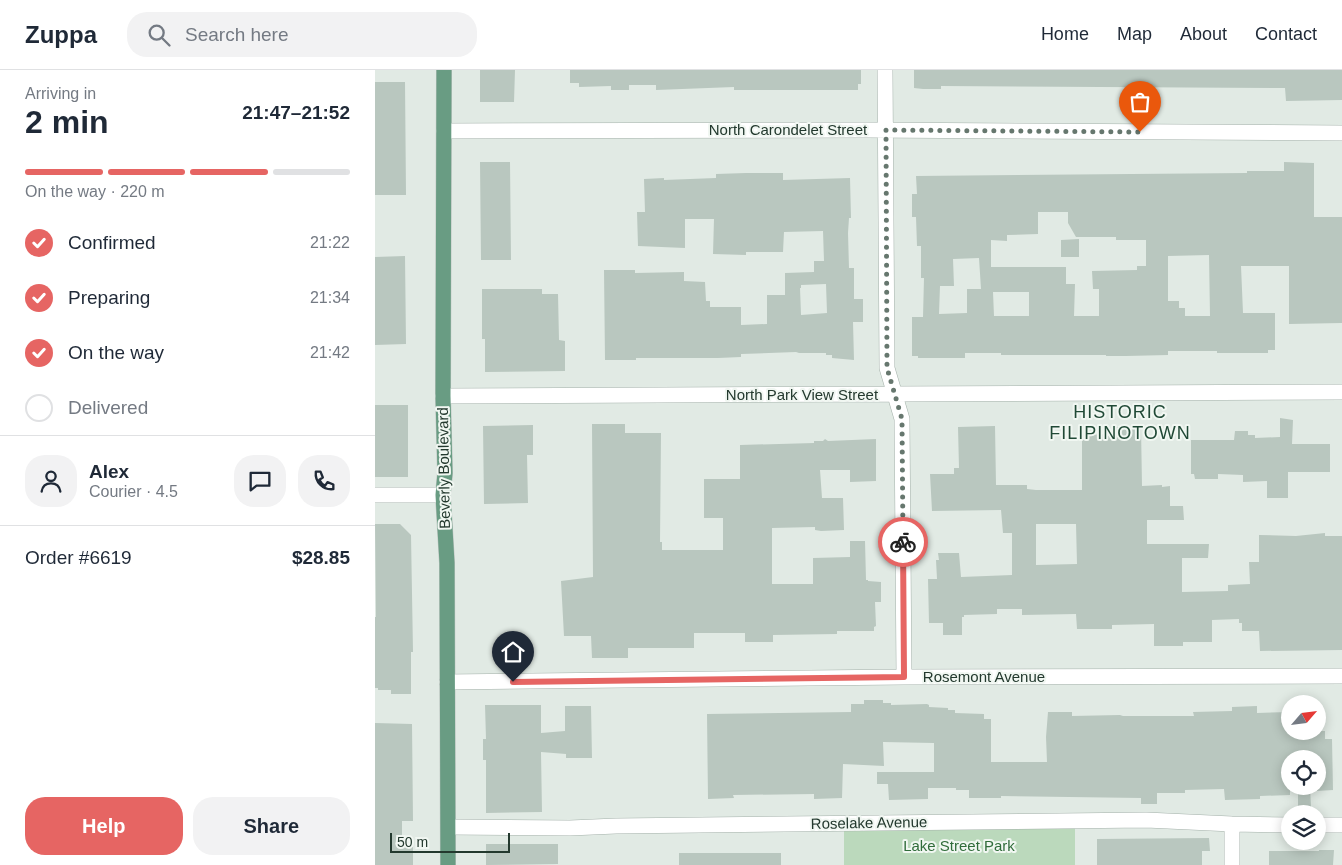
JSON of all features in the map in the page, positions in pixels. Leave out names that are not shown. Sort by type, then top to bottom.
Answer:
[{"type":"main road","name":"Beverly Boulevard","points":[[443,70],[443,396],[445,473],[443,494],[447,563],[448,865]]},
{"type":"street","points":[[885,70],[887,368],[902,419],[904,677]]},
{"type":"street","name":"North Carondelet Street","points":[[444,131],[886,130],[1342,133]]},
{"type":"street","name":"North Park View Street","points":[[443,396],[1342,392]]},
{"type":"street","points":[[375,495],[443,494]]},
{"type":"street","name":"Rosemont Avenue","points":[[447,682],[904,677],[1342,676]]},
{"type":"street","name":"Roselake Avenue","points":[[449,827],[570,828],[1146,820],[1281,825]]},
{"type":"street","points":[[1232,824],[1232,865]]},
{"type":"street","points":[[1326,825],[1342,825]]},
{"type":"green space","name":"Lake Street Park","points":[[844,827],[1075,827],[1075,865],[844,865]]},
{"type":"building","points":[[480,70],[515,70],[514,102],[480,102]]},
{"type":"building","points":[[570,70],[861,70],[861,84],[858,84],[858,90],[734,90],[734,87],[656,90],[656,85],[629,85],[629,90],[611,90],[611,86],[579,87],[579,83],[570,83]]},
{"type":"building","points":[[914,70],[1342,70],[1342,100],[1286,101],[1285,88],[941,86],[941,89],[923,89],[914,88]]},
{"type":"building","points":[[375,82],[405,82],[406,195],[375,195]]},
{"type":"building","points":[[480,162],[510,162],[511,260],[481,260]]},
{"type":"building","points":[[1284,162],[1314,163],[1314,217],[1342,217],[1342,323],[1289,324],[1289,266],[1241,266],[1243,313],[1275,313],[1275,350],[1268,350],[1268,353],[1168,351],[1168,355],[1126,356],[965,353],[965,358],[918,358],[918,356],[912,356],[912,317],[923,317],[924,278],[921,278],[921,246],[917,246],[916,217],[912,217],[912,194],[917,194],[916,176],[1284,171]],"holes":[[[1038,212],[1068,212],[1068,223],[1076,237],[1116,237],[1116,240],[1146,240],[1146,266],[1137,266],[1137,270],[1092,271],[1093,289],[1099,289],[1099,316],[1074,316],[1075,284],[1066,284],[1066,267],[991,267],[991,240],[1007,241],[1007,235],[1038,234]],[[1209,255],[1210,316],[1185,316],[1185,308],[1179,308],[1179,301],[1168,301],[1168,256]],[[979,258],[981,289],[967,289],[967,313],[939,314],[940,286],[954,286],[953,259]],[[993,292],[1029,292],[1029,316],[994,316]]]},
{"type":"building","points":[[783,173],[783,180],[850,178],[849,268],[854,268],[854,299],[863,299],[863,322],[853,322],[854,360],[832,358],[832,355],[826,355],[826,353],[796,352],[741,354],[741,357],[718,358],[605,360],[604,270],[635,270],[635,273],[684,272],[684,281],[705,282],[706,301],[710,301],[710,307],[741,307],[741,325],[767,324],[767,295],[785,295],[785,273],[814,272],[814,261],[824,261],[823,231],[784,232],[783,252],[746,252],[746,255],[713,254],[714,219],[685,219],[685,248],[638,246],[637,212],[645,212],[644,179],[716,178],[716,174]],"holes":[[[826,284],[827,313],[801,315],[801,285]]]},
{"type":"building","points":[[1079,239],[1079,257],[1061,257],[1061,240]]},
{"type":"building","points":[[405,256],[406,344],[375,345],[375,257]]},
{"type":"building","points":[[482,289],[542,289],[542,294],[558,294],[559,340],[565,341],[565,371],[485,372],[485,339],[482,339]]},
{"type":"building","points":[[375,405],[408,405],[408,477],[375,477]]},
{"type":"building","points":[[1280,418],[1293,420],[1292,444],[1330,444],[1330,472],[1288,472],[1288,498],[1267,498],[1267,481],[1243,482],[1243,475],[1218,474],[1218,479],[1195,479],[1194,474],[1191,474],[1191,440],[1234,440],[1235,431],[1248,431],[1248,435],[1255,435],[1255,438],[1280,437]]},
{"type":"building","points":[[592,424],[625,424],[625,433],[661,433],[660,542],[662,542],[662,550],[723,550],[723,518],[704,518],[704,479],[740,479],[740,445],[814,443],[814,441],[823,441],[825,439],[828,441],[876,439],[876,481],[850,482],[850,470],[820,470],[822,498],[843,498],[844,530],[821,531],[815,530],[815,527],[772,528],[772,584],[813,584],[813,558],[850,557],[850,541],[865,541],[866,580],[881,582],[881,602],[875,602],[876,626],[874,631],[837,631],[837,634],[773,635],[773,642],[745,642],[745,633],[694,633],[694,648],[628,648],[628,658],[592,658],[591,636],[564,636],[561,581],[593,577]]},
{"type":"building","points":[[533,425],[533,455],[527,455],[528,503],[484,504],[483,426]]},
{"type":"building","points":[[995,426],[996,485],[1027,485],[1027,489],[1036,490],[1082,490],[1082,440],[1084,440],[1084,435],[1112,434],[1112,427],[1141,427],[1142,486],[1170,486],[1170,506],[1183,506],[1184,520],[1147,520],[1147,544],[1209,544],[1208,558],[1182,558],[1182,592],[1228,591],[1228,585],[1250,584],[1249,562],[1259,562],[1259,535],[1296,536],[1325,533],[1325,536],[1342,536],[1342,650],[1260,651],[1259,631],[1242,631],[1242,623],[1239,623],[1239,619],[1212,620],[1212,642],[1183,642],[1183,646],[1154,646],[1154,624],[1112,625],[1112,629],[1077,629],[1076,614],[1022,615],[1022,609],[997,609],[997,614],[964,615],[962,617],[962,635],[943,635],[943,623],[929,623],[928,579],[937,579],[936,560],[939,560],[938,553],[959,553],[961,577],[1012,575],[1012,533],[1003,533],[1001,510],[932,511],[930,474],[954,474],[954,468],[959,468],[958,427]],"holes":[[[1036,524],[1076,524],[1077,564],[1036,565]]]},
{"type":"building","points":[[375,524],[400,524],[411,535],[413,652],[411,652],[411,694],[391,694],[391,690],[378,690],[378,688],[375,688]]},
{"type":"building","points":[[864,700],[883,700],[883,703],[891,703],[891,705],[927,704],[929,707],[955,710],[955,713],[984,714],[984,719],[991,719],[991,762],[1047,762],[1048,712],[1072,712],[1072,716],[1194,716],[1193,712],[1232,711],[1232,707],[1257,706],[1257,713],[1281,712],[1281,740],[1332,739],[1333,790],[1326,790],[1326,750],[1281,750],[1281,795],[1290,795],[1260,796],[1260,799],[1225,800],[1224,789],[1185,790],[1185,793],[1157,793],[1157,804],[1141,804],[1141,798],[1001,796],[1001,798],[969,798],[969,790],[928,788],[928,799],[889,800],[888,784],[877,784],[877,772],[934,772],[934,743],[883,742],[884,766],[843,764],[842,798],[814,799],[814,794],[733,795],[734,798],[708,799],[707,714],[851,712],[851,704],[864,704]]},
{"type":"building","points":[[485,705],[541,705],[541,733],[565,731],[565,706],[591,706],[592,758],[566,758],[566,754],[541,752],[542,812],[486,813],[486,760],[483,760],[483,739],[486,739]]},
{"type":"building","points":[[375,723],[412,724],[413,821],[402,821],[402,847],[413,847],[413,865],[375,865]]},
{"type":"building","points":[[1298,795],[1310,795],[1311,805],[1298,805]]},
{"type":"building","points":[[1209,838],[1210,851],[1202,851],[1202,865],[1097,865],[1097,839]]},
{"type":"building","points":[[486,844],[558,844],[558,864],[486,865]]},
{"type":"building","points":[[1334,850],[1333,865],[1269,865],[1269,851]]},
{"type":"building","points":[[679,853],[781,853],[781,865],[679,865]]},
{"type":"way so far","points":[[903,542],[902,419],[887,368],[886,130],[1140,132]]},
{"type":"district","name":"HISTORIC FILIPINOTOWN","points":[[1120,422]]},
{"type":"route","points":[[513,682],[904,677],[903,542]]}]
